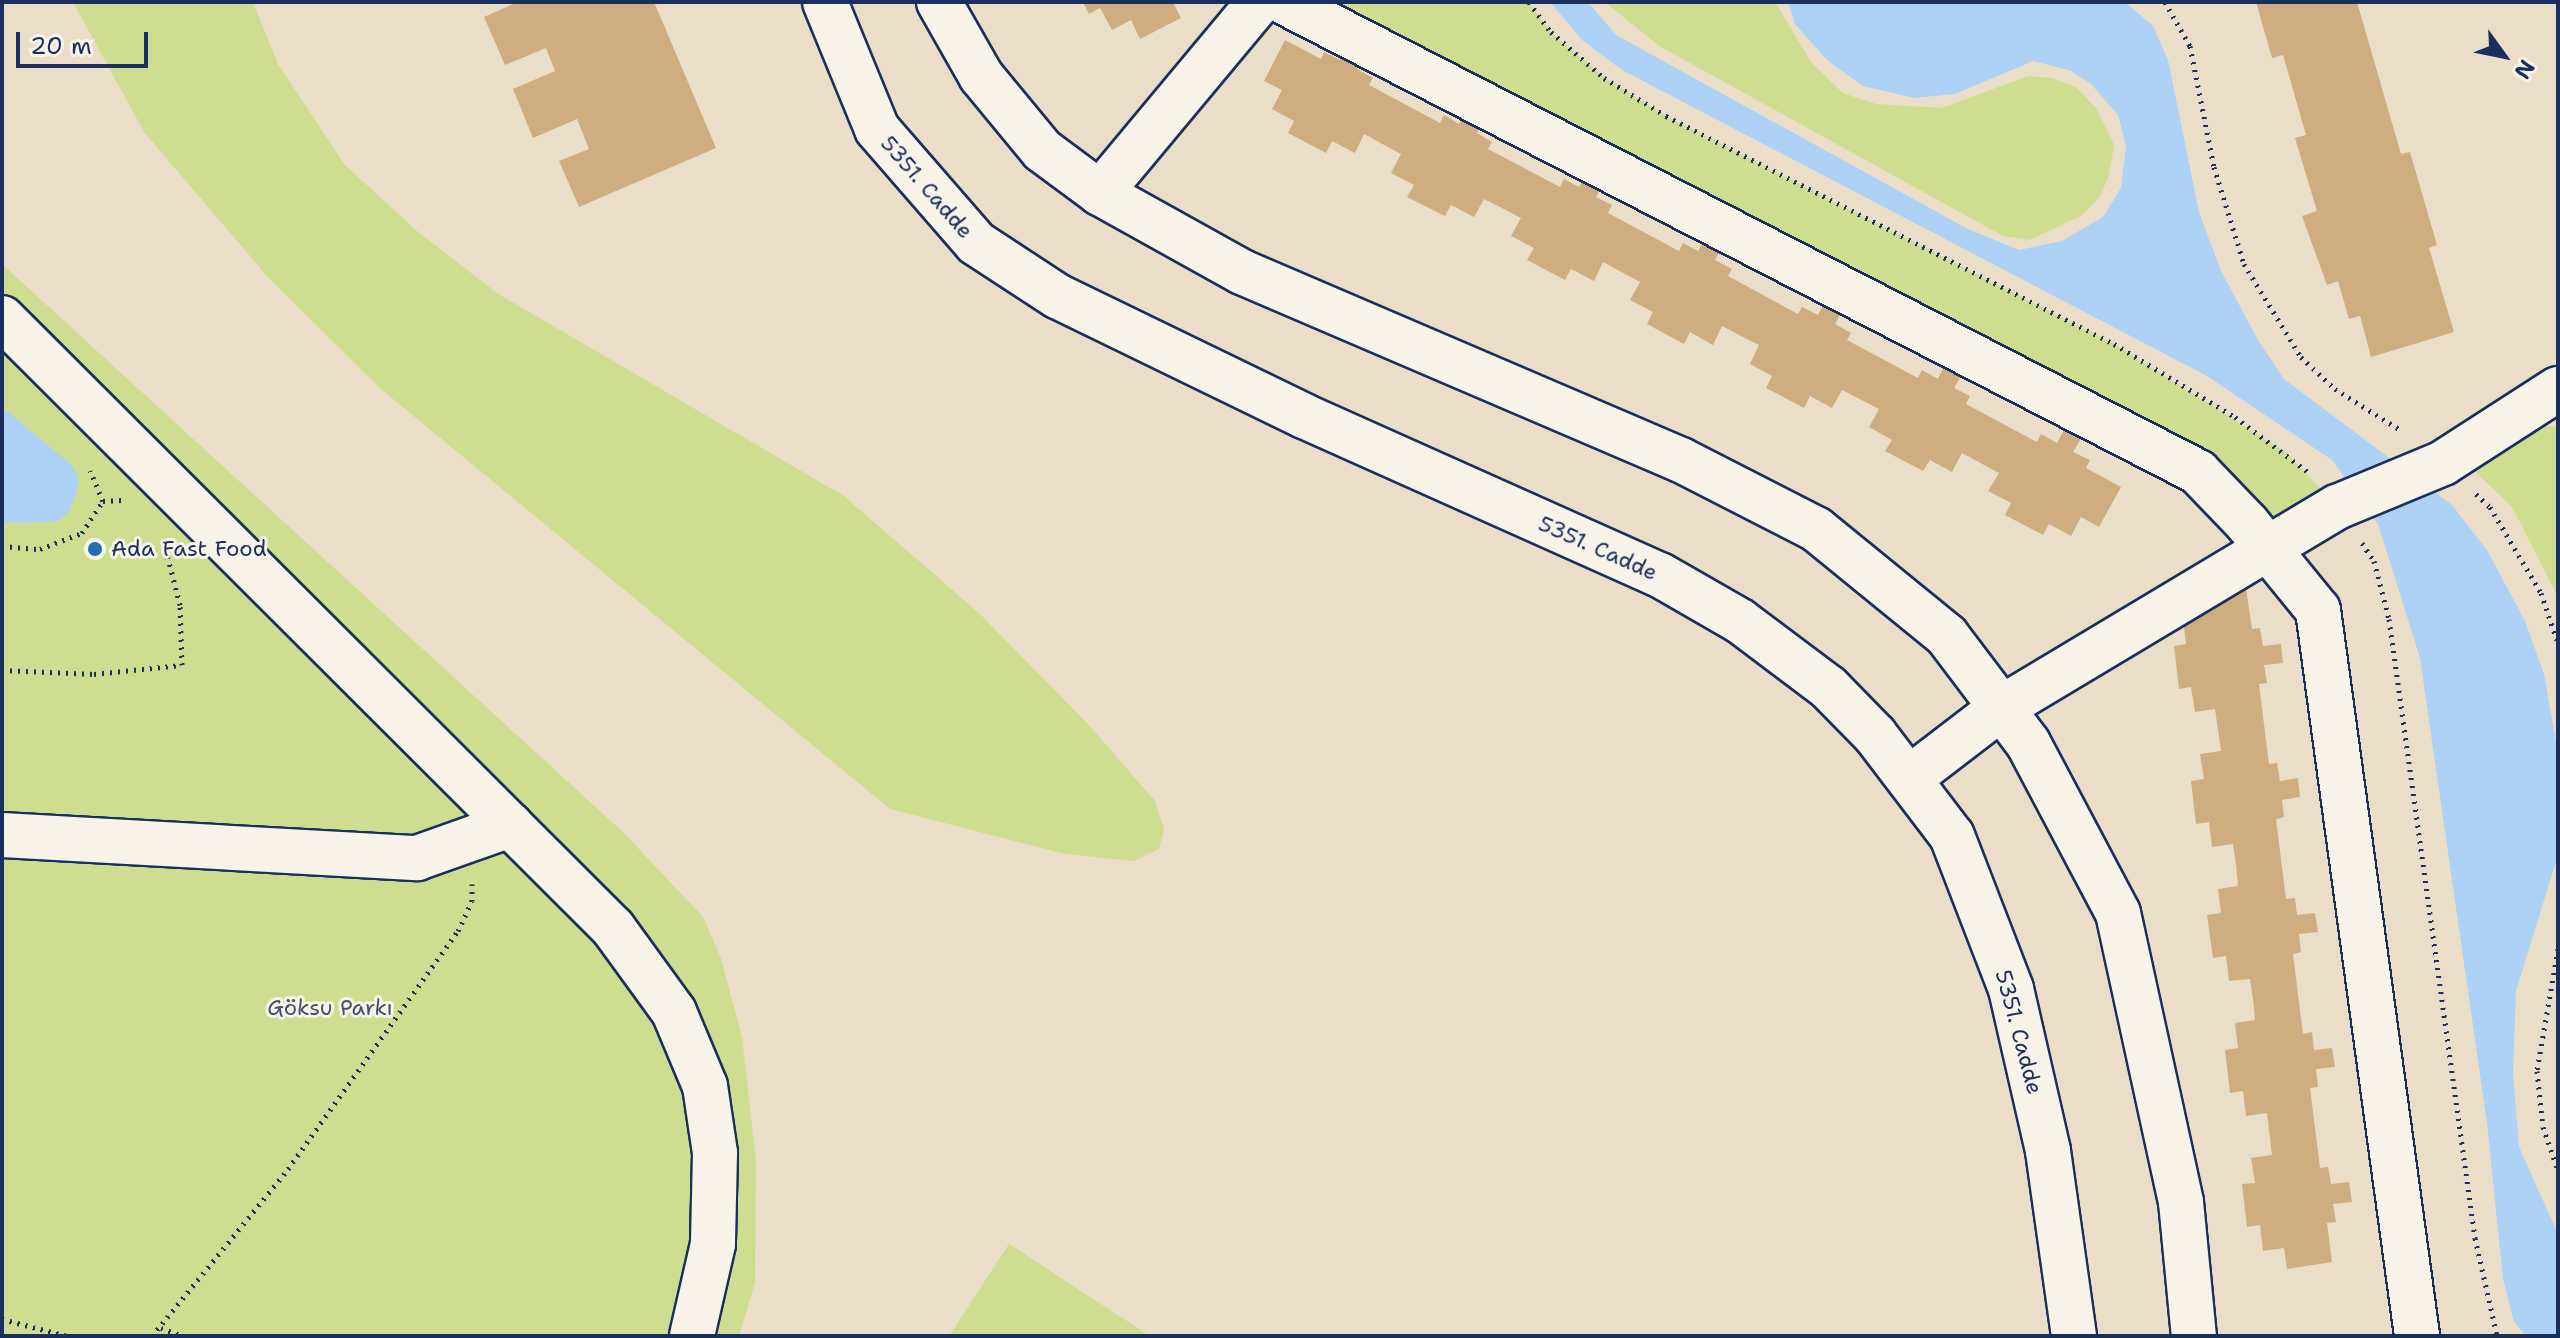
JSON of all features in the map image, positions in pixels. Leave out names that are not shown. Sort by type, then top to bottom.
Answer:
[{"type":"street","name":"5351. Cadde","points":[[825,2],[877,129],[976,243],[1057,296],[1304,416],[1660,575],[1726,613],[1828,687],[1911,777],[1952,836],[2011,989],[2048,1151],[2074,1336]]},
{"type":"street","points":[[939,2],[981,76],[1042,150],[1100,193],[1242,272],[1681,460],[1816,529],[1947,636],[2028,743],[2118,913],[2181,1202],[2194,1336]]},
{"type":"street","points":[[1100,193],[1259,2]]},
{"type":"street","points":[[1284,2],[2198,472],[2267,548],[2318,610],[2417,1336]]},
{"type":"street","points":[[2,318],[613,928],[674,1012],[705,1086],[715,1153],[713,1244],[692,1336]]},
{"type":"street","points":[[1911,777],[2001,708],[2267,548],[2351,501],[2435,466],[2558,389]]},
{"type":"street","points":[[2,835],[417,858],[510,825]]},
{"type":"path","points":[[2165,2],[2190,46],[2214,167],[2244,264],[2301,357],[2335,389],[2383,415],[2435,466],[2490,507],[2541,593],[2558,643]]},
{"type":"path","points":[[85,459],[103,501]]},
{"type":"path","points":[[103,501],[134,499]]},
{"type":"path","points":[[2,546],[40,549],[82,533],[103,501]]},
{"type":"path","points":[[2,670],[94,674],[182,665],[180,605],[163,539]]},
{"type":"path","points":[[152,1336],[288,1169],[458,931],[474,887],[458,843]]},
{"type":"path","points":[[2558,949],[2537,1071],[2543,1127],[2558,1170]]},
{"type":"path","points":[[2,1319],[67,1336]]},
{"type":"path","points":[[161,1328],[183,1336]]},
{"type":"green space","points":[[73,2],[253,2],[278,64],[345,165],[417,231],[497,293],[844,496],[980,614],[1088,724],[1155,801],[1164,829],[1159,849],[1134,861],[1065,854],[890,809],[382,390],[267,276],[144,132]]},
{"type":"green space","points":[[1284,2],[1529,2],[1551,32],[1604,77],[1666,116],[2114,344],[2287,453],[2337,507],[2267,548],[2247,523]]},
{"type":"green space","points":[[1605,2],[1775,2],[1811,62],[1843,93],[1876,104],[1942,108],[2028,76],[2052,78],[2077,88],[2096,108],[2114,145],[2109,176],[2099,198],[2081,216],[2030,240],[2003,236],[1659,46]]},
{"type":"green space","name":"Göksu Parkı","points":[[2,264],[625,834],[703,917],[721,958],[742,1037],[756,1161],[755,1283],[739,1336],[2,1336]]},
{"type":"green space","points":[[2554,426],[2558,429],[2558,597],[2512,507],[2464,461],[2529,427]]},
{"type":"green space","points":[[1009,1244],[1150,1336],[949,1336]]},
{"type":"water","points":[[1550,2],[1588,2],[1616,35],[1966,228],[2019,250],[2062,241],[2103,217],[2121,188],[2126,146],[2118,115],[2090,83],[2069,70],[2033,61],[1955,94],[1914,98],[1863,86],[1828,61],[1795,24],[1788,2],[2125,2],[2153,26],[2168,60],[2199,212],[2221,271],[2258,340],[2284,379],[2452,505],[2487,550],[2525,621],[2544,674],[2558,753],[2558,855],[2516,991],[2513,1073],[2519,1147],[2558,1234],[2558,1336],[2526,1336],[2514,1322],[2503,1279],[2487,1123],[2420,658],[2378,524],[2332,460],[2207,376],[1622,70],[1582,40]]},
{"type":"water","points":[[2,407],[74,467],[79,482],[75,497],[67,514],[56,522],[2,523]]},
{"type":"building","points":[[518,2],[654,2],[716,148],[579,207],[559,161],[589,149],[577,119],[533,138],[513,89],[555,71],[546,48],[505,65],[484,17]]},
{"type":"building","points":[[1083,2],[1173,2],[1181,18],[1140,39],[1131,20],[1112,30],[1100,8],[1089,14]]},
{"type":"building","points":[[2256,2],[2357,2],[2401,154],[2410,152],[2437,245],[2429,248],[2454,332],[2371,357],[2360,316],[2349,319],[2338,281],[2327,285],[2302,216],[2317,211],[2295,138],[2306,135],[2283,55],[2272,58]]},
{"type":"building","points":[[1285,40],[1321,59],[1324,52],[1340,60],[1349,43],[1366,52],[1357,69],[1373,78],[1369,85],[1440,123],[1444,115],[1459,124],[1468,107],[1486,117],[1477,133],[1492,142],[1488,149],[1560,187],[1564,179],[1579,187],[1588,171],[1605,180],[1596,197],[1612,205],[1608,213],[1679,251],[1683,243],[1698,251],[1708,234],[1724,244],[1715,260],[1732,269],[1728,276],[1798,314],[1802,307],[1818,315],[1827,298],[1844,308],[1835,324],[1851,333],[1847,340],[1918,378],[1922,370],[1938,379],[1946,362],[1964,371],[1954,388],[1970,396],[1966,404],[2037,442],[2041,434],[2057,443],[2066,426],[2083,435],[2073,452],[2090,460],[2086,468],[2121,487],[2099,527],[2081,517],[2071,536],[2049,524],[2043,535],[2005,515],[2011,503],[1988,491],[1999,473],[1962,453],[1952,472],[1930,460],[1923,471],[1885,451],[1892,440],[1869,427],[1879,409],[1842,390],[1832,408],[1810,396],[1804,408],[1766,388],[1772,376],[1750,364],[1759,345],[1722,326],[1713,345],[1690,332],[1684,344],[1647,324],[1653,312],[1630,300],[1640,282],[1603,262],[1594,281],[1571,269],[1565,280],[1527,260],[1534,248],[1511,236],[1521,218],[1484,199],[1474,217],[1451,205],[1445,216],[1407,197],[1414,185],[1391,173],[1401,154],[1364,134],[1355,153],[1332,141],[1326,153],[1288,133],[1294,121],[1272,109],[1282,90],[1264,81]]},
{"type":"building","points":[[2246,589],[2252,629],[2260,628],[2263,646],[2281,644],[2283,663],[2264,665],[2267,683],[2259,684],[2269,764],[2277,763],[2280,781],[2298,778],[2300,797],[2282,800],[2284,817],[2276,819],[2286,899],[2295,898],[2297,915],[2315,913],[2318,932],[2299,934],[2301,952],[2293,954],[2303,1034],[2312,1032],[2314,1050],[2332,1048],[2335,1067],[2316,1069],[2318,1087],[2310,1088],[2320,1168],[2328,1167],[2331,1184],[2349,1182],[2352,1202],[2333,1204],[2336,1222],[2327,1223],[2332,1262],[2287,1269],[2284,1248],[2263,1251],[2260,1225],[2247,1227],[2242,1184],[2255,1183],[2251,1158],[2272,1155],[2267,1113],[2246,1116],[2243,1091],[2230,1093],[2225,1050],[2238,1048],[2235,1023],[2255,1020],[2253,999],[2250,979],[2229,981],[2226,956],[2213,958],[2207,915],[2221,913],[2218,889],[2238,886],[2236,865],[2233,844],[2212,847],[2209,822],[2196,824],[2191,781],[2204,779],[2200,754],[2221,751],[2215,709],[2195,712],[2191,687],[2179,689],[2174,646],[2186,644],[2183,619],[2203,616],[2201,595]]},
{"type":"place","name":"Ada Fast Food","points":[[95,549]]}]
